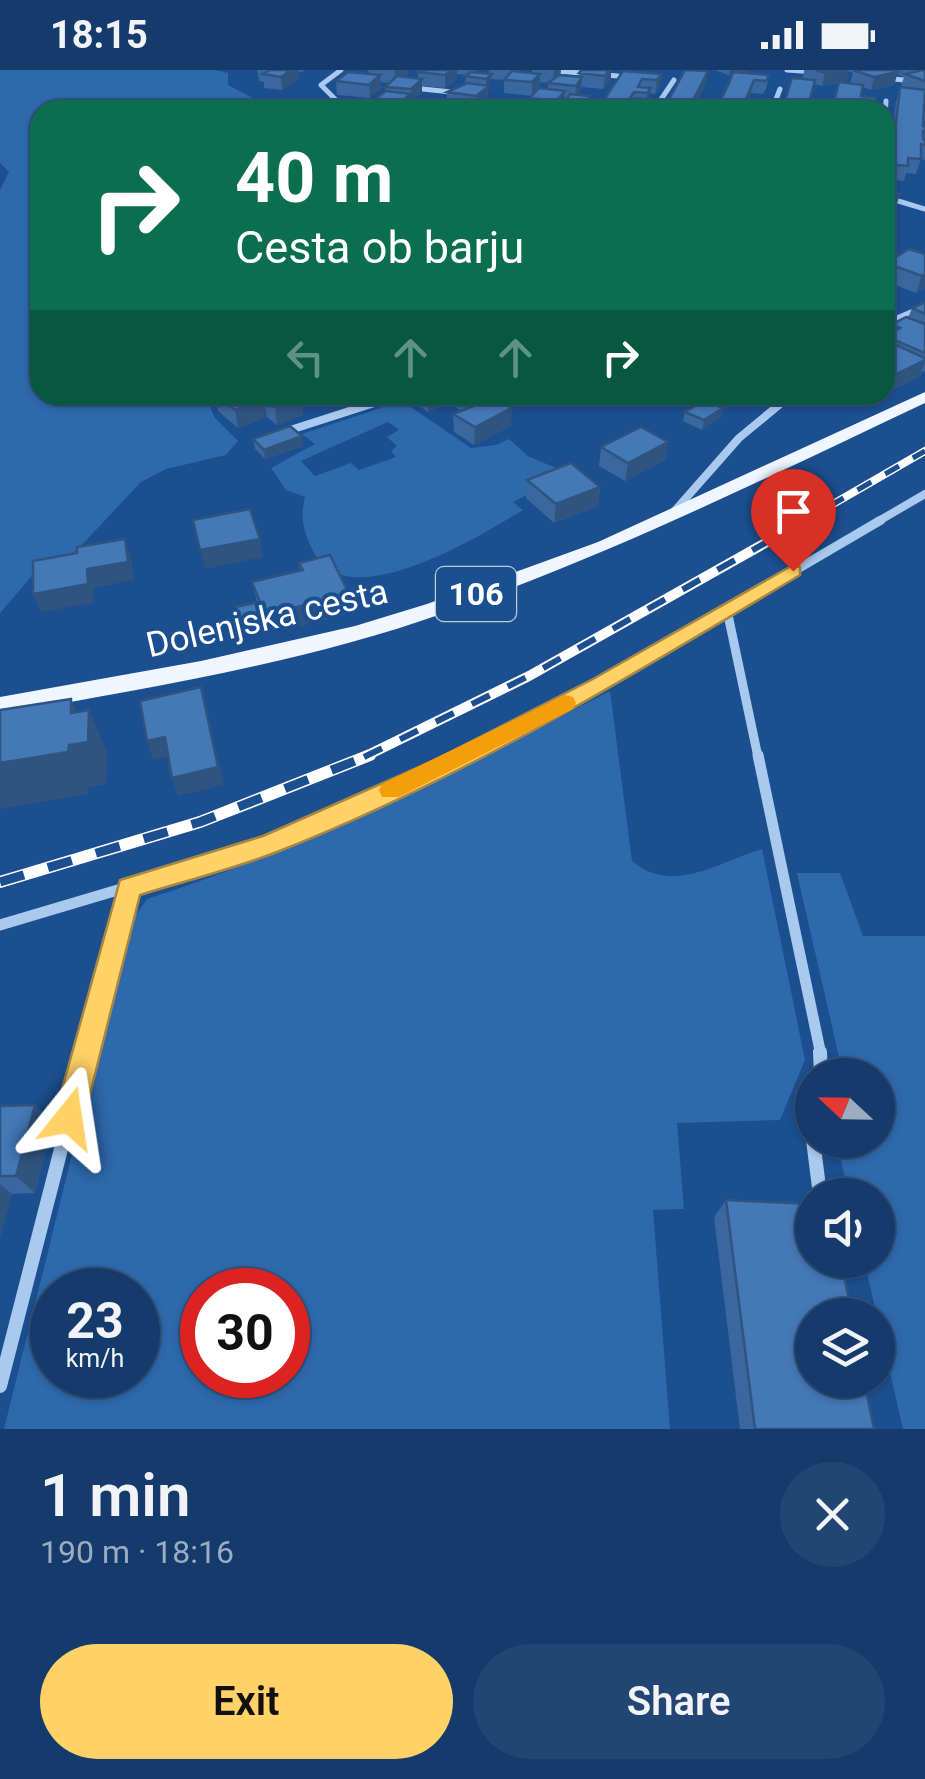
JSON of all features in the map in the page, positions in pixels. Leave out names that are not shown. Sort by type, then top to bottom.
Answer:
[{"type":"main road","name":"Dolenjska cesta","points":[[0,706],[57,699],[358,634],[606,546],[925,397]]},
{"type":"street","points":[[334,100],[321,86],[342,70]]},
{"type":"street","points":[[543,70],[618,76]]},
{"type":"street","points":[[788,70],[827,74]]},
{"type":"street","points":[[866,77],[925,82]]},
{"type":"street","points":[[327,80],[346,82]]},
{"type":"street","points":[[661,100],[674,80]]},
{"type":"street","points":[[404,88],[462,93]]},
{"type":"street","points":[[776,100],[780,89]]},
{"type":"street","points":[[895,200],[925,209]]},
{"type":"street","points":[[895,319],[925,306]]},
{"type":"street","points":[[268,438],[369,405]]},
{"type":"street","points":[[670,516],[740,438],[779,405]]},
{"type":"street","points":[[0,925],[270,845],[445,766],[601,684],[925,494]]},
{"type":"street","points":[[727,610],[822,1058]]},
{"type":"street","points":[[0,1386],[129,887]]},
{"type":"shaded area","points":[[0,70],[215,70],[228,73],[228,85],[257,100],[30,100],[30,405],[209,405],[215,418],[238,441],[226,455],[166,469],[141,482],[77,550],[37,570],[0,613],[0,190],[9,172],[0,163]]},
{"type":"shaded area","points":[[390,405],[408,405],[471,448],[509,439],[528,456],[558,469],[548,484],[513,502],[523,510],[446,553],[381,575],[352,577],[328,569],[312,549],[303,523],[305,497],[286,490],[271,468],[315,444],[302,434]],"holes":[[[388,422],[399,430],[387,437],[397,446],[391,451],[396,457],[359,470],[351,463],[315,476],[301,461]]]},
{"type":"shaded area","points":[[610,691],[632,861],[664,876],[680,876],[762,849],[805,1058],[795,1058],[795,1084],[780,1120],[677,1123],[684,1209],[653,1210],[670,1429],[4,1429],[30,1324],[30,1398],[160,1398],[160,1268],[44,1268],[134,918],[147,899],[266,856],[440,778]]},
{"type":"shaded area","points":[[797,873],[840,873],[863,936],[925,936],[925,1429],[903,1429],[895,1394],[895,1298],[873,1298],[868,1278],[895,1278],[895,1178],[845,1178],[840,1158],[895,1158],[895,1058],[839,1057]]},
{"type":"building","points":[[291,70],[281,77],[263,74]]},
{"type":"building","points":[[451,70],[445,75],[418,72]]},
{"type":"building","points":[[609,70],[605,76],[579,73]]},
{"type":"building","points":[[685,70],[708,71],[693,100],[668,100]]},
{"type":"building","points":[[853,70],[892,70],[898,72],[874,77]]},
{"type":"building","points":[[923,70],[925,81],[905,74]]},
{"type":"building","points":[[512,71],[540,74],[532,82],[504,80]]},
{"type":"building","points":[[623,71],[661,74],[657,80],[642,79],[638,87],[651,88],[647,93],[634,92],[630,98],[643,100],[604,100]]},
{"type":"building","points":[[348,72],[380,75],[369,85],[336,81]]},
{"type":"building","points":[[471,72],[492,74],[486,79],[465,76]]},
{"type":"building","points":[[733,72],[769,75],[766,81],[754,80],[745,100],[721,100]]},
{"type":"building","points":[[559,75],[582,77],[576,86],[548,83]]},
{"type":"building","points":[[397,76],[422,79],[411,89],[385,87]]},
{"type":"building","points":[[792,78],[815,80],[810,100],[785,100]]},
{"type":"building","points":[[839,82],[863,85],[861,96],[875,97],[875,100],[834,100]]},
{"type":"building","points":[[467,83],[489,86],[476,96],[447,92]]},
{"type":"building","points":[[900,87],[925,90],[925,145],[921,144],[921,159],[908,158],[908,166],[895,165]]},
{"type":"building","points":[[539,88],[565,91],[557,100],[530,98]]},
{"type":"building","points":[[386,91],[411,94],[403,100],[374,100]]},
{"type":"building","points":[[570,94],[590,96],[588,100],[566,100]]},
{"type":"building","points":[[909,249],[925,254],[925,275],[895,266],[895,258]]},
{"type":"building","points":[[925,302],[925,314],[912,308]]},
{"type":"building","points":[[906,317],[925,324],[925,353],[895,340],[895,331],[900,328],[895,323]]},
{"type":"building","points":[[895,344],[925,358],[895,375]]},
{"type":"building","points":[[476,405],[512,408],[475,427],[453,414]]},
{"type":"building","points":[[696,405],[723,408],[704,420],[685,412]]},
{"type":"building","points":[[290,426],[302,436],[264,450],[253,439]]},
{"type":"building","points":[[641,427],[668,442],[628,463],[601,447]]},
{"type":"building","points":[[571,463],[600,487],[556,504],[527,480]]},
{"type":"building","points":[[250,509],[260,539],[200,550],[193,520]]},
{"type":"building","points":[[125,539],[128,562],[87,569],[88,584],[33,594],[33,561],[77,553],[77,547]]},
{"type":"building","points":[[330,555],[349,594],[265,615],[252,582],[303,570],[299,563]]},
{"type":"building","points":[[259,602],[264,617],[240,622],[235,607]]},
{"type":"building","points":[[201,687],[218,767],[172,778],[165,737],[147,741],[140,701]]},
{"type":"building","points":[[71,699],[71,713],[89,710],[88,742],[69,745],[68,752],[0,763],[0,710]]},
{"type":"building","points":[[35,1105],[16,1176],[0,1176],[0,1106]]},
{"type":"building","points":[[726,1200],[795,1203],[795,1278],[845,1278],[849,1298],[795,1298],[795,1398],[868,1398],[874,1429],[755,1429]]},
{"type":"railway","points":[[802,522],[925,451]]},
{"type":"railway","points":[[364,757],[529,676],[806,520]]},
{"type":"railway","points":[[0,882],[200,822],[370,755]]},
{"type":"slow traffic","points":[[390,790],[565,703]]},
{"type":"route","points":[[69,1118],[129,887],[270,845],[445,766],[601,684],[793,571]]}]
